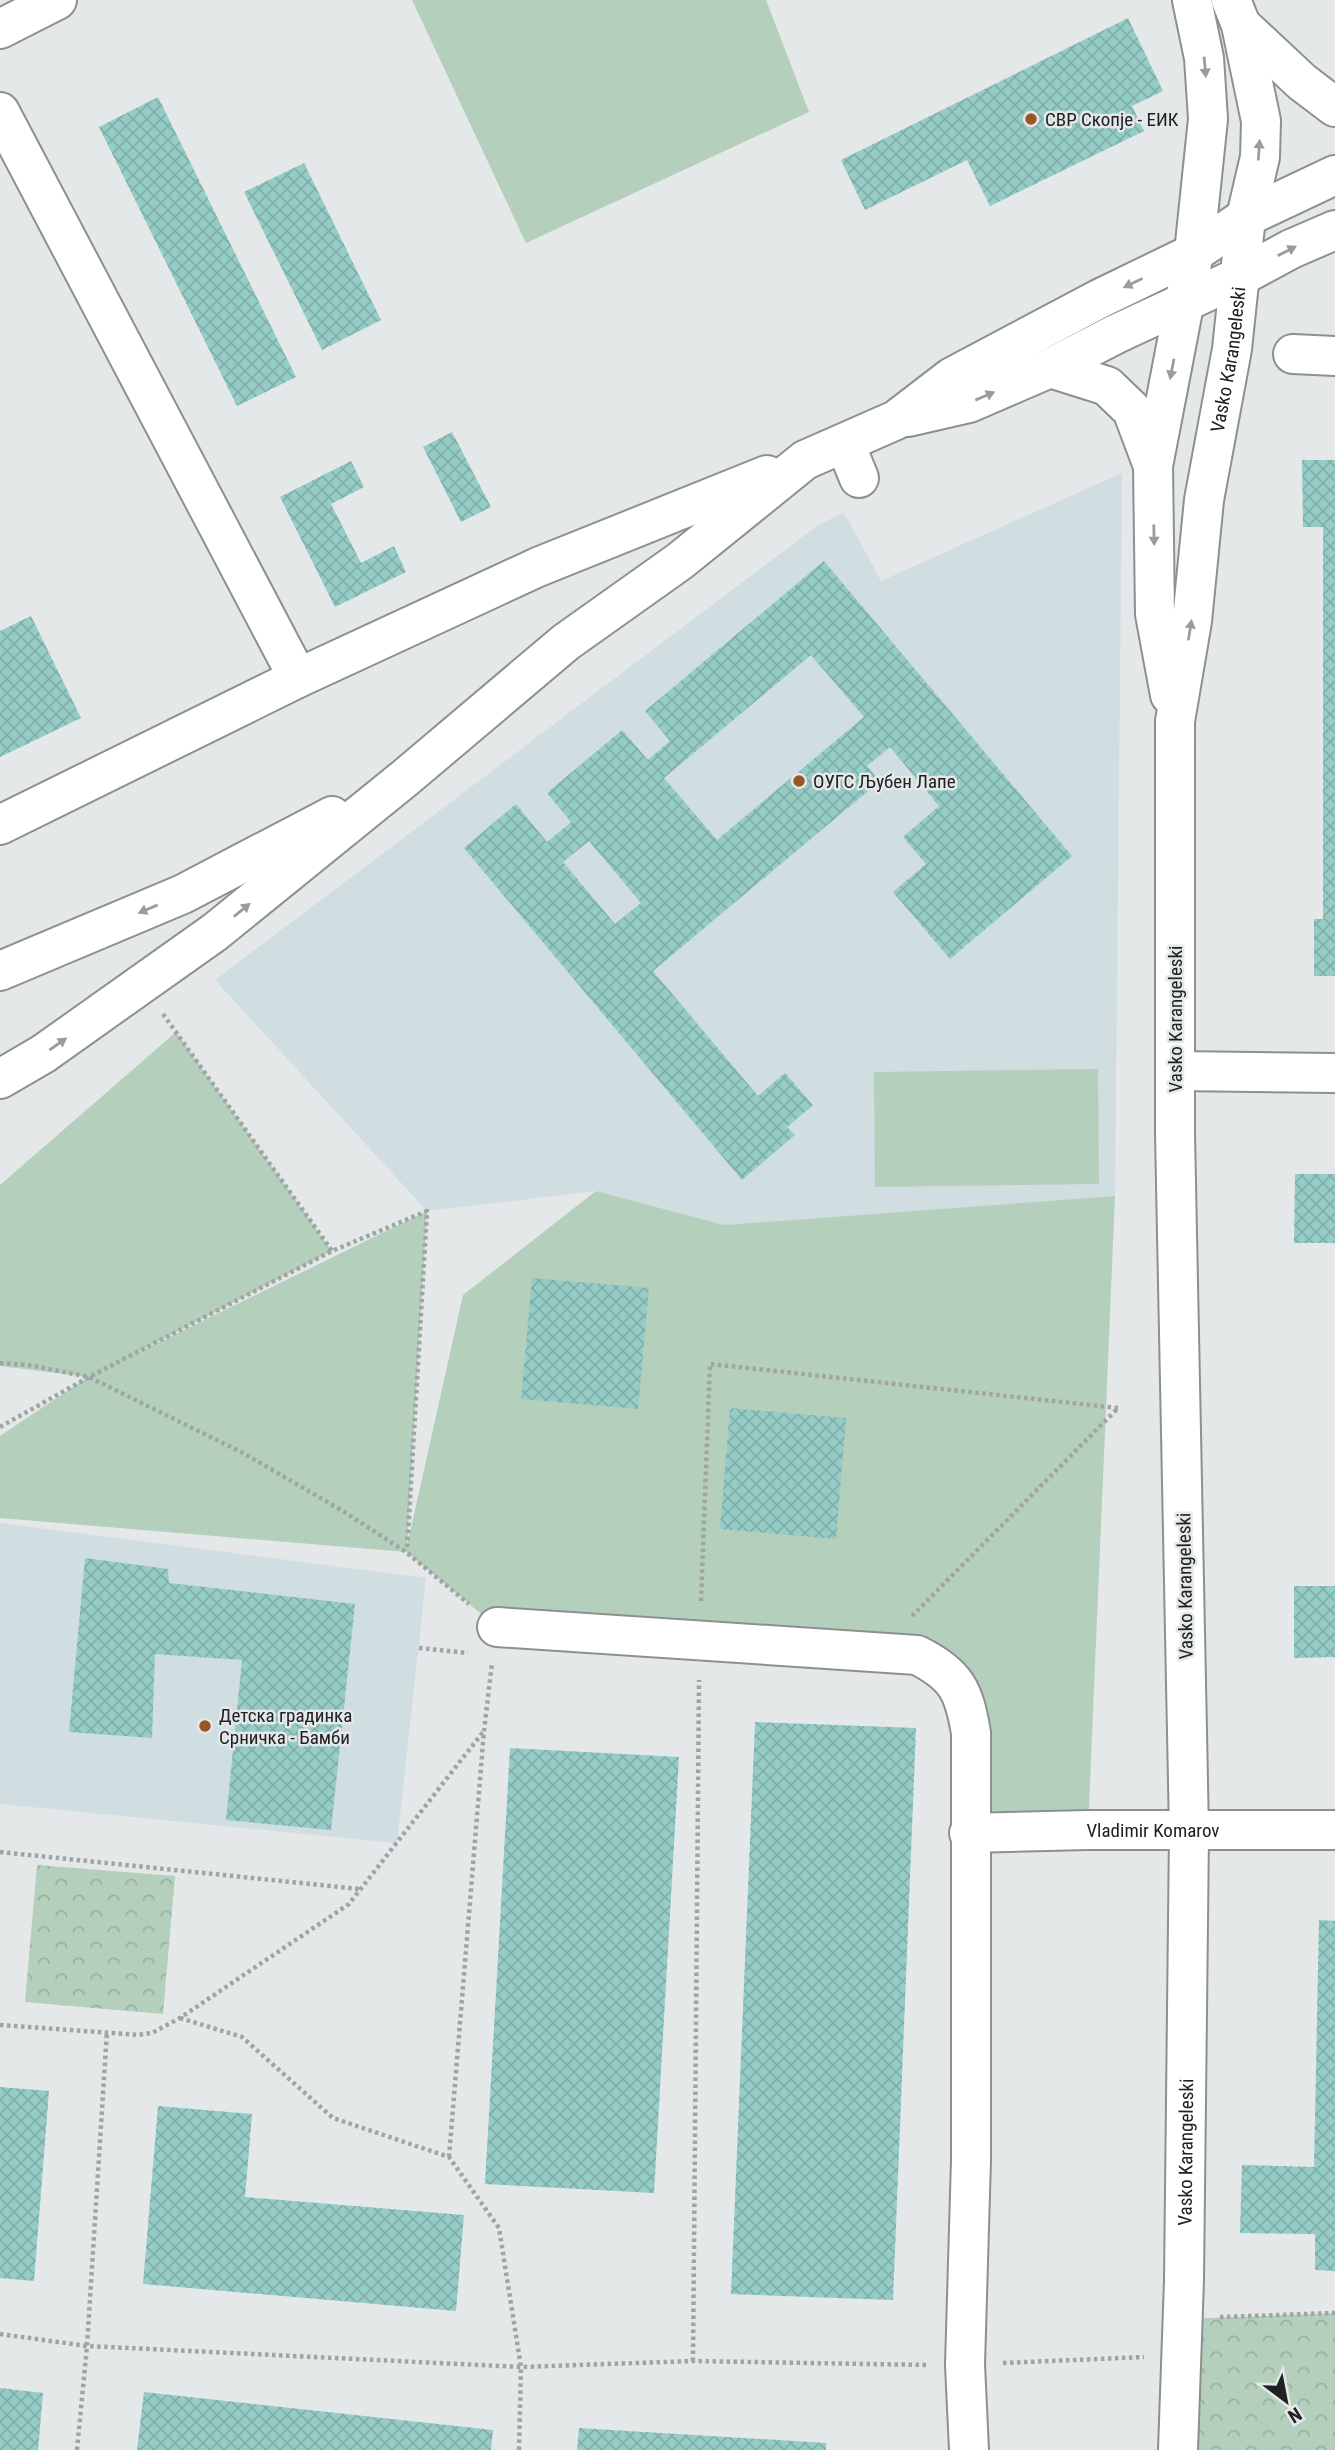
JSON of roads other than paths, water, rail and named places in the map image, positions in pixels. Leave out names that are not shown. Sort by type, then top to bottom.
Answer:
[{"type":"street","points":[[0,29],[57,0]]},
{"type":"street","name":"Vasko Karangeleski","points":[[1175,721],[1155,614],[1153,466],[1194,253],[1208,119],[1204,58],[1192,0]]},
{"type":"street","points":[[1236,13],[1302,82],[1335,107]]},
{"type":"street","name":"Vasko Karangeleski","points":[[1178,2450],[1184,2280],[1189,1832],[1175,1133],[1175,721],[1192,621],[1204,500],[1223,403],[1241,276],[1246,217],[1259,157],[1261,121],[1236,13]]},
{"type":"street","points":[[0,112],[298,678]]},
{"type":"street","points":[[0,825],[298,678],[538,567],[845,444],[895,420],[952,377],[1099,299],[1194,253],[1246,217],[1335,175]]},
{"type":"street","points":[[895,420],[969,403],[1050,368],[1335,230]]},
{"type":"street","points":[[1293,354],[1335,356]]},
{"type":"street","points":[[1050,368],[1107,386],[1132,410],[1153,466]]},
{"type":"street","points":[[845,444],[859,478]]},
{"type":"street","points":[[0,1079],[43,1054],[215,932],[405,778],[566,642],[680,561],[805,460]]},
{"type":"street","points":[[0,971],[183,894],[405,778]]},
{"type":"street","points":[[1176,1071],[1335,1073]]},
{"type":"street","points":[[495,1641],[699,1641],[918,1655],[938,1665],[955,1682],[966,1706],[971,1733],[971,2160],[965,2365],[970,2450]]},
{"type":"street","name":"Vladimir Komarov","points":[[969,1833],[1335,1830]]},
{"type":"place","name":"СВР Скопје - ЕИК","points":[[1031,119]]},
{"type":"place","name":"ОУГС Љубен Лапе","points":[[799,781]]},
{"type":"place","name":"Детска градинка Срничка - Бамби","points":[[205,1726]]}]
